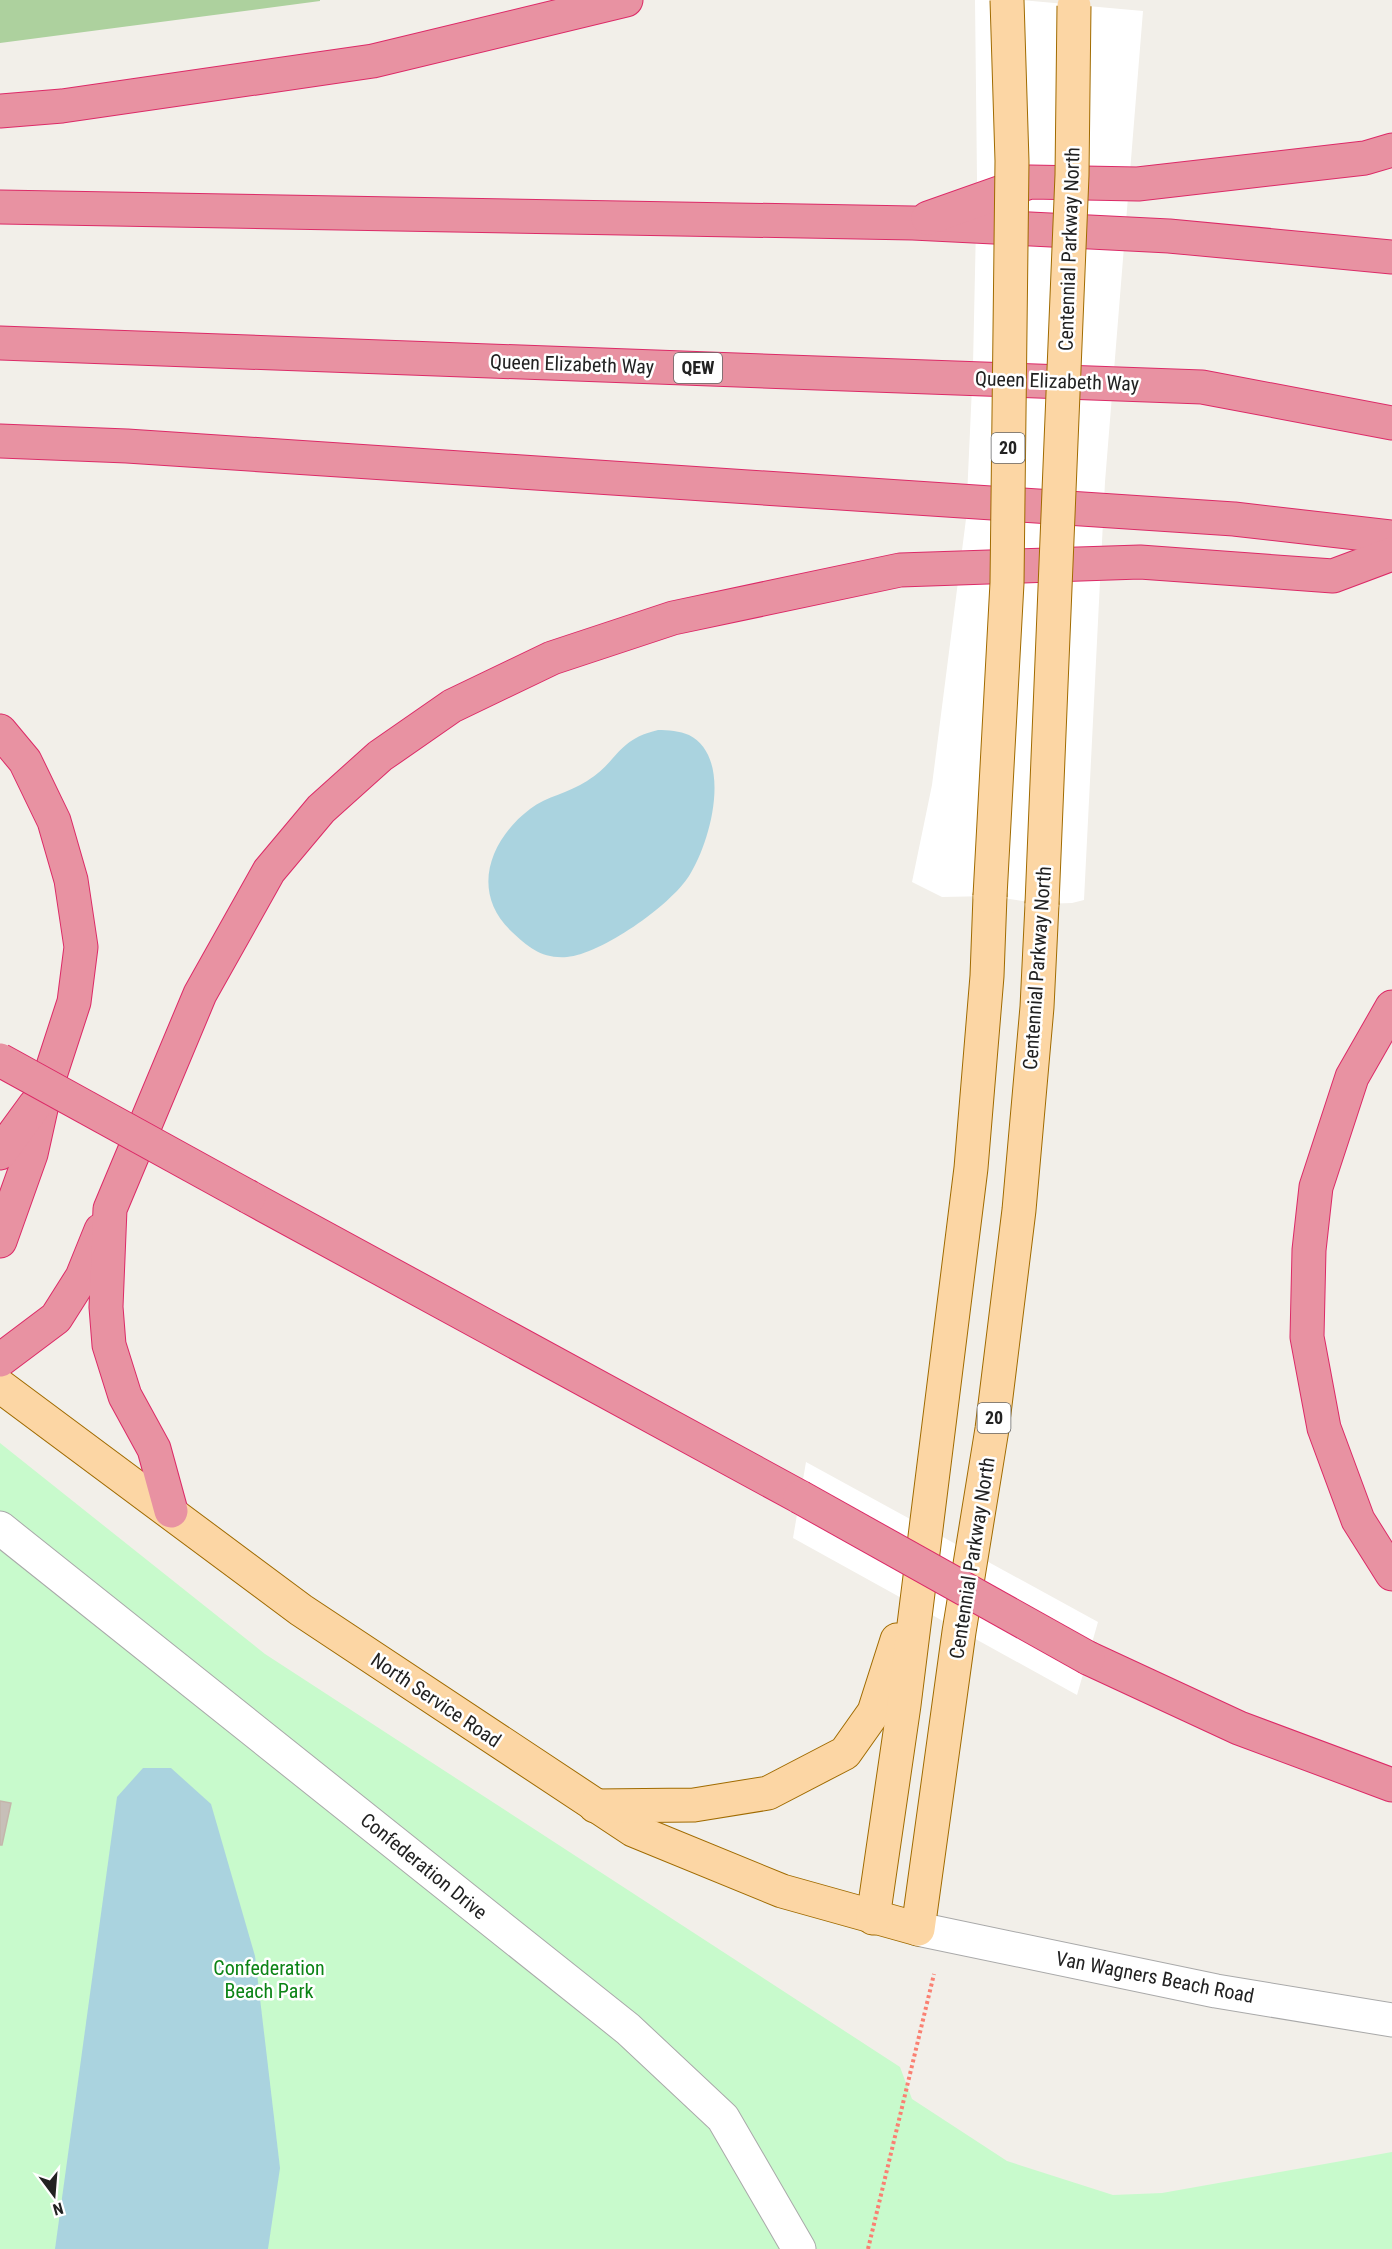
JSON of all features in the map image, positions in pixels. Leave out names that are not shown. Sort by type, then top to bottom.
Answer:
[{"type":"highway","points":[[0,111],[62,106],[373,61],[626,0]]},
{"type":"highway","points":[[913,223],[1030,182],[1138,184],[1354,159],[1392,150]]},
{"type":"highway","points":[[0,207],[913,223],[1169,236],[1392,257]]},
{"type":"highway","name":"Queen Elizabeth Way","points":[[0,343],[1202,387],[1392,423]]},
{"type":"highway","points":[[0,441],[127,446],[1210,518],[1392,537]]},
{"type":"highway","points":[[0,1360],[56,1318],[82,1277],[200,994],[269,871],[321,809],[380,756],[452,706],[552,658],[673,618],[900,570],[1140,561],[1333,576],[1392,554]]},
{"type":"highway","points":[[0,731],[25,761],[54,821],[71,880],[81,947],[74,1002],[45,1091],[31,1154],[0,1241]]},
{"type":"highway","points":[[1392,1006],[1352,1077],[1316,1188],[1309,1250],[1307,1337],[1324,1428],[1358,1520],[1392,1574]]},
{"type":"highway","points":[[0,1060],[800,1497],[1088,1658],[1239,1728],[1392,1785]]},
{"type":"highway","points":[[0,1153],[45,1091]]},
{"type":"highway","points":[[110,1209],[106,1307],[110,1345],[125,1396],[154,1449],[171,1511]]},
{"type":"main road","name":"20","points":[[873,1918],[904,1705],[913,1613],[970,1168],[987,976],[1007,583],[1012,162],[1006,0]]},
{"type":"main road","name":"Centennial Parkway North","points":[[918,1929],[959,1632],[992,1429],[1019,1210],[1036,1019],[1072,175],[1074,2]]},
{"type":"main road","name":"North Service Road","points":[[0,1386],[171,1511],[301,1610],[633,1830],[782,1891],[918,1929]]},
{"type":"main road","points":[[595,1806],[694,1804],[768,1793],[845,1753],[874,1713],[894,1646],[913,1613]]},
{"type":"street","name":"Confederation Drive","points":[[0,1528],[628,2029],[723,2118],[799,2249]]},
{"type":"street","name":"Van Wagners Beach Road","points":[[918,1929],[1216,1991],[1392,2020]]},
{"type":"path","points":[[868,2249],[934,1974]]},
{"type":"green space","points":[[0,0],[320,0],[320,1],[0,43]]},
{"type":"green space","name":"Confederation Beach Park","points":[[0,1443],[265,1654],[900,2067],[912,2099],[1007,2161],[1113,2195],[1162,2193],[1392,2152],[1392,2249],[0,2249]]},
{"type":"water","points":[[658,730],[689,735],[703,746],[711,762],[714,802],[710,823],[697,862],[680,888],[667,901],[616,938],[581,954],[567,957],[550,956],[536,951],[512,932],[499,917],[491,901],[488,884],[495,851],[504,836],[530,809],[587,781],[634,739]]},
{"type":"water","points":[[143,1768],[171,1768],[211,1804],[255,1956],[280,2168],[268,2249],[55,2249],[117,1797]]},
{"type":"pier","points":[[975,0],[1021,0],[1143,11],[1105,482],[1084,900],[1072,903],[1042,904],[990,896],[942,897],[912,882],[932,785],[966,519],[973,365],[977,180]]},
{"type":"pier","points":[[806,1462],[1098,1622],[1077,1695],[793,1538]]},
{"type":"building","points":[[0,1801],[11,1803],[2,1845],[0,1845]]}]
